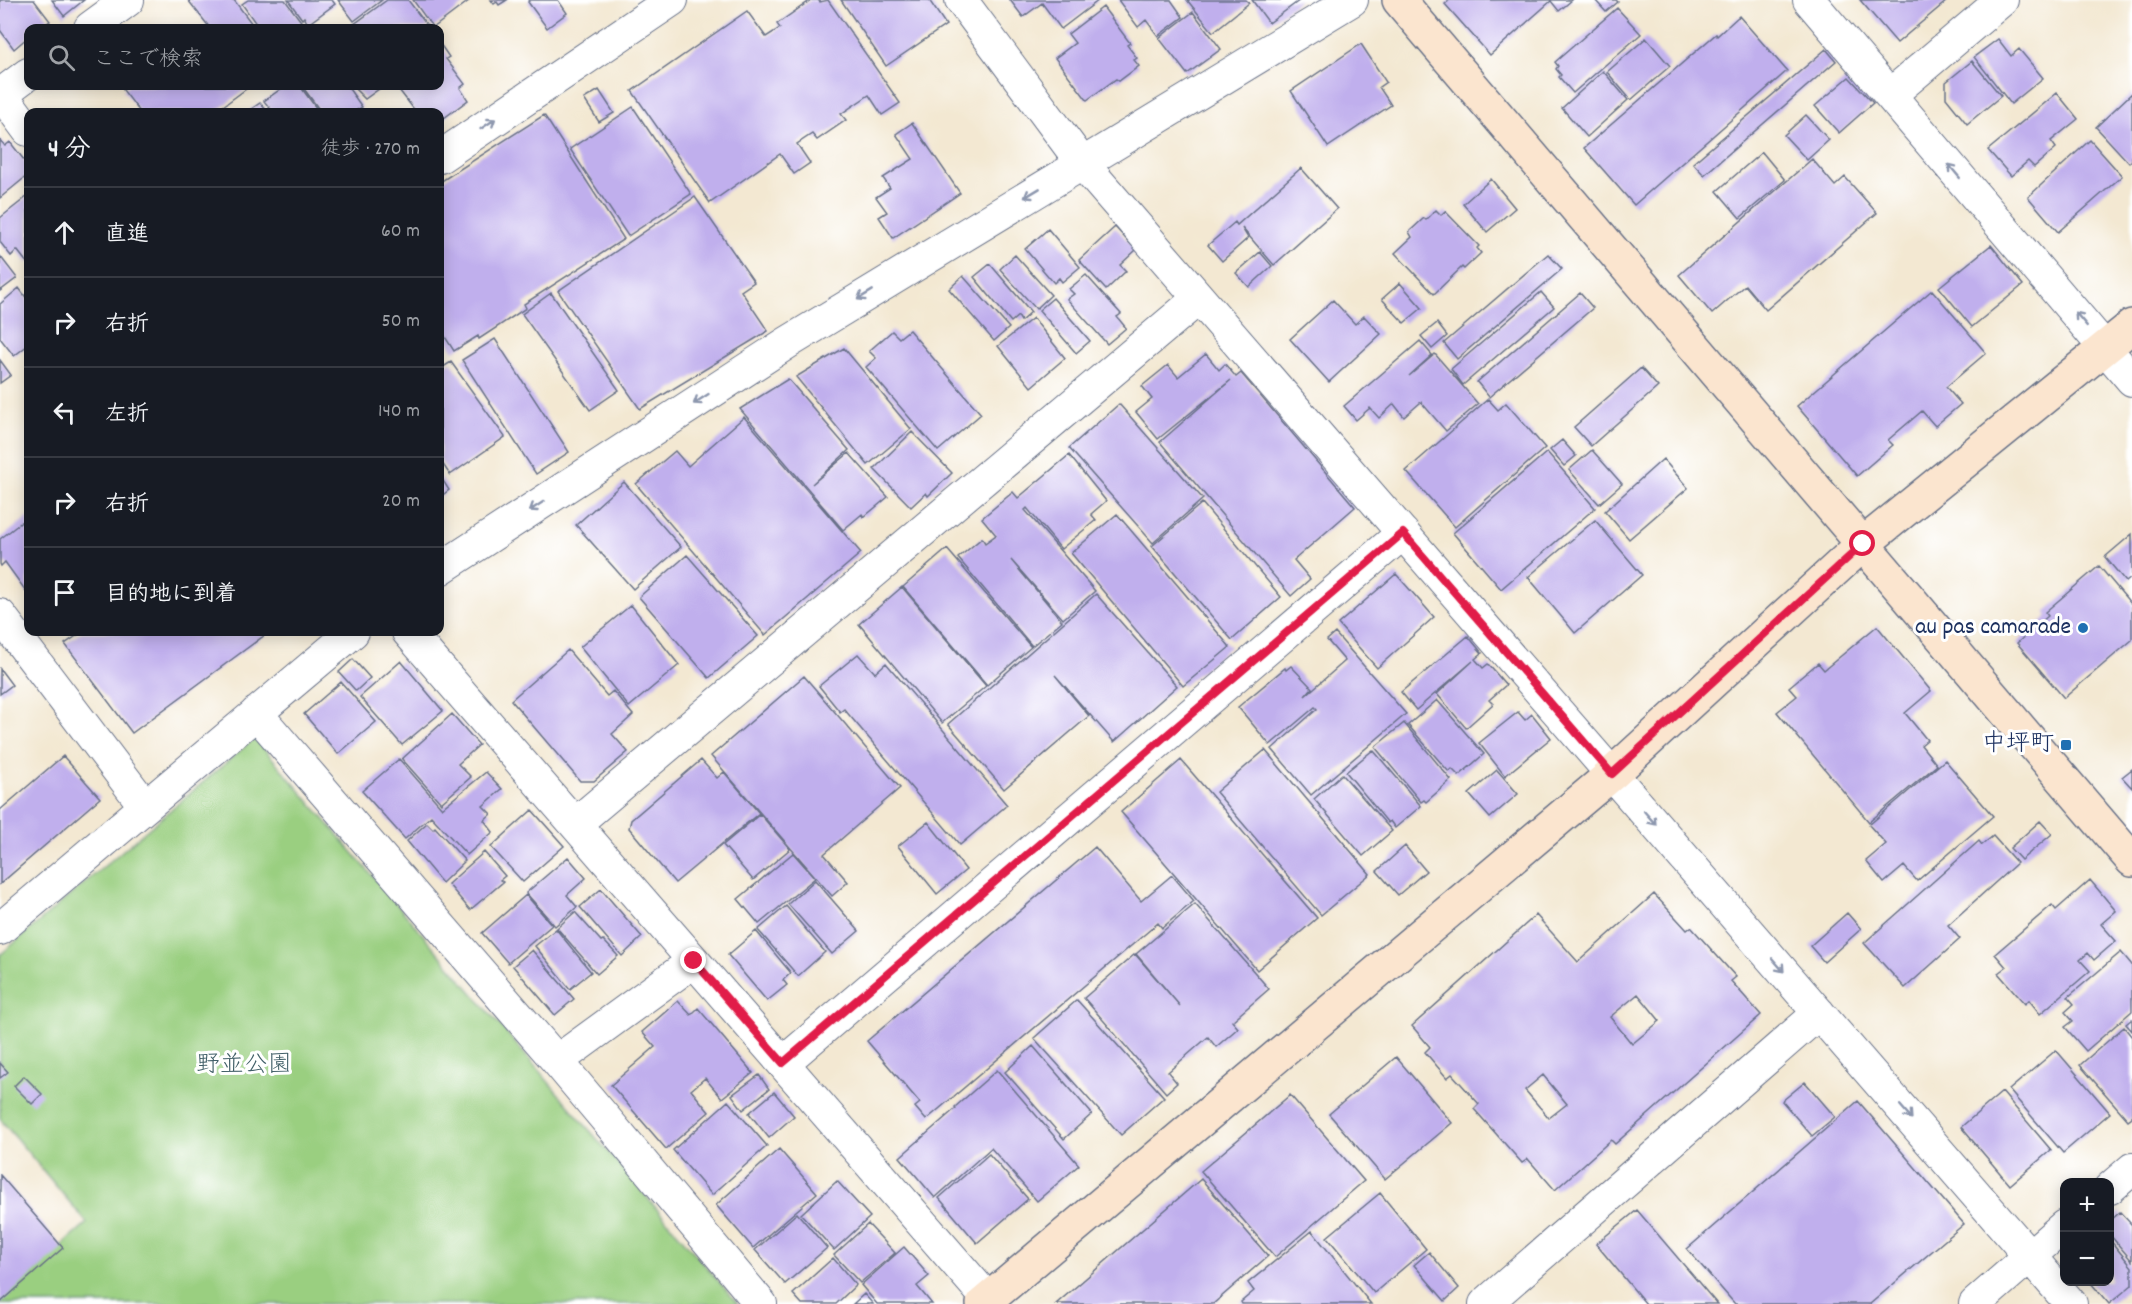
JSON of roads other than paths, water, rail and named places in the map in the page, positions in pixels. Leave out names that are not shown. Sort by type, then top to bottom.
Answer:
[{"type":"street","points":[[95,24],[128,0]]},
{"type":"street","points":[[444,154],[672,0]]},
{"type":"street","points":[[961,0],[1082,163],[2071,1304]]},
{"type":"street","points":[[444,566],[787,343],[1352,0]]},
{"type":"street","points":[[1399,0],[2132,861]]},
{"type":"street","points":[[1809,0],[2132,380]]},
{"type":"street","points":[[1890,95],[2002,0]]},
{"type":"street","points":[[24,77],[1,94],[24,125]]},
{"type":"street","points":[[575,824],[1199,298]]},
{"type":"street","points":[[411,636],[783,1063],[988,1303],[1612,774],[1863,544],[2132,326]]},
{"type":"street","points":[[783,1063],[1403,533]]},
{"type":"street","points":[[0,615],[145,806]]},
{"type":"street","points":[[0,929],[348,636]]},
{"type":"street","points":[[256,713],[557,1061],[761,1304]]},
{"type":"street","points":[[557,1061],[694,961]]},
{"type":"street","points":[[1485,1304],[1819,1013]]},
{"type":"street","points":[[2114,1184],[2132,1169]]},
{"type":"street","points":[[1975,1304],[2060,1230]]},
{"type":"place","name":"au pas camarade","points":[[2083,628]]},
{"type":"place","name":"中坪町","points":[[2066,745]]},
{"type":"park label","name":"野並公園","points":[[244,1066]]}]
